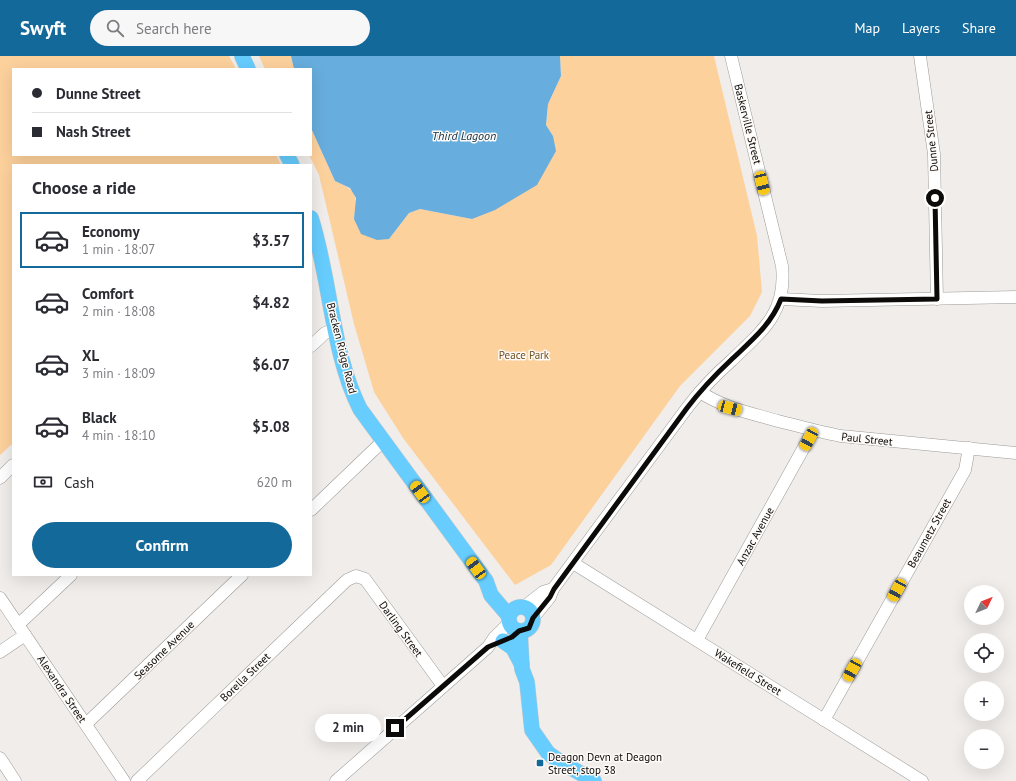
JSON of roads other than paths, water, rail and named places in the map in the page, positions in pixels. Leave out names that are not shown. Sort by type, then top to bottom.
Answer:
[{"type":"main road","points":[[242,56],[248,68]]},
{"type":"main road","name":"Bracken Ridge Road","points":[[312,222],[336,329],[354,397],[360,409],[486,581],[491,595],[520,620]]},
{"type":"main road","points":[[520,620],[522,665]]},
{"type":"main road","points":[[520,620],[531,671],[527,682]]},
{"type":"main road","points":[[503,641],[513,648],[522,665],[527,682],[532,730],[539,742],[559,761],[594,781]]},
{"type":"street","name":"Baskerville Street","points":[[520,620],[550,597],[573,563],[700,392],[766,326],[777,309],[781,299],[783,279],[782,266],[731,56]]},
{"type":"street","name":"Dunne Street","points":[[920,56],[934,154],[937,299]]},
{"type":"street","points":[[781,299],[815,301],[1016,297]]},
{"type":"street","points":[[312,345],[325,333],[336,329]]},
{"type":"street","name":"Paul Street","points":[[700,392],[730,408],[813,431],[842,436],[1016,453]]},
{"type":"street","name":"Anzac Avenue","points":[[697,640],[813,431]]},
{"type":"street","points":[[312,509],[383,441]]},
{"type":"street","name":"Beaumetz Street","points":[[824,720],[965,470],[969,448]]},
{"type":"street","points":[[0,478],[12,466]]},
{"type":"street","name":"Wakefield Street","points":[[573,563],[922,781]]},
{"type":"street","points":[[0,652],[22,630],[69,576]]},
{"type":"street","name":"Seasome Avenue","points":[[86,724],[241,576]]},
{"type":"street","name":"Darling Street","points":[[356,576],[365,580],[442,686]]},
{"type":"street","name":"Borella Street","points":[[137,781],[347,580],[356,576]]},
{"type":"street","name":"Alexandra Street","points":[[0,598],[124,781]]},
{"type":"street","points":[[488,647],[512,637],[520,620]]},
{"type":"street","points":[[336,781],[488,647],[494,638],[520,620]]},
{"type":"street","points":[[0,758],[15,781]]},
{"type":"water","name":"Third Lagoon","points":[[291,56],[560,56],[561,76],[548,104],[546,125],[553,136],[556,151],[537,185],[495,210],[472,219],[420,209],[409,213],[389,239],[377,240],[361,234],[354,219],[356,198],[350,188],[335,181],[312,130],[312,68],[294,68]]},
{"type":"place","name":"Deagon Devn at Deagon Street, stop 38","points":[[540,763]]},
{"type":"park label","name":"Peace Park","points":[[524,355]]}]
